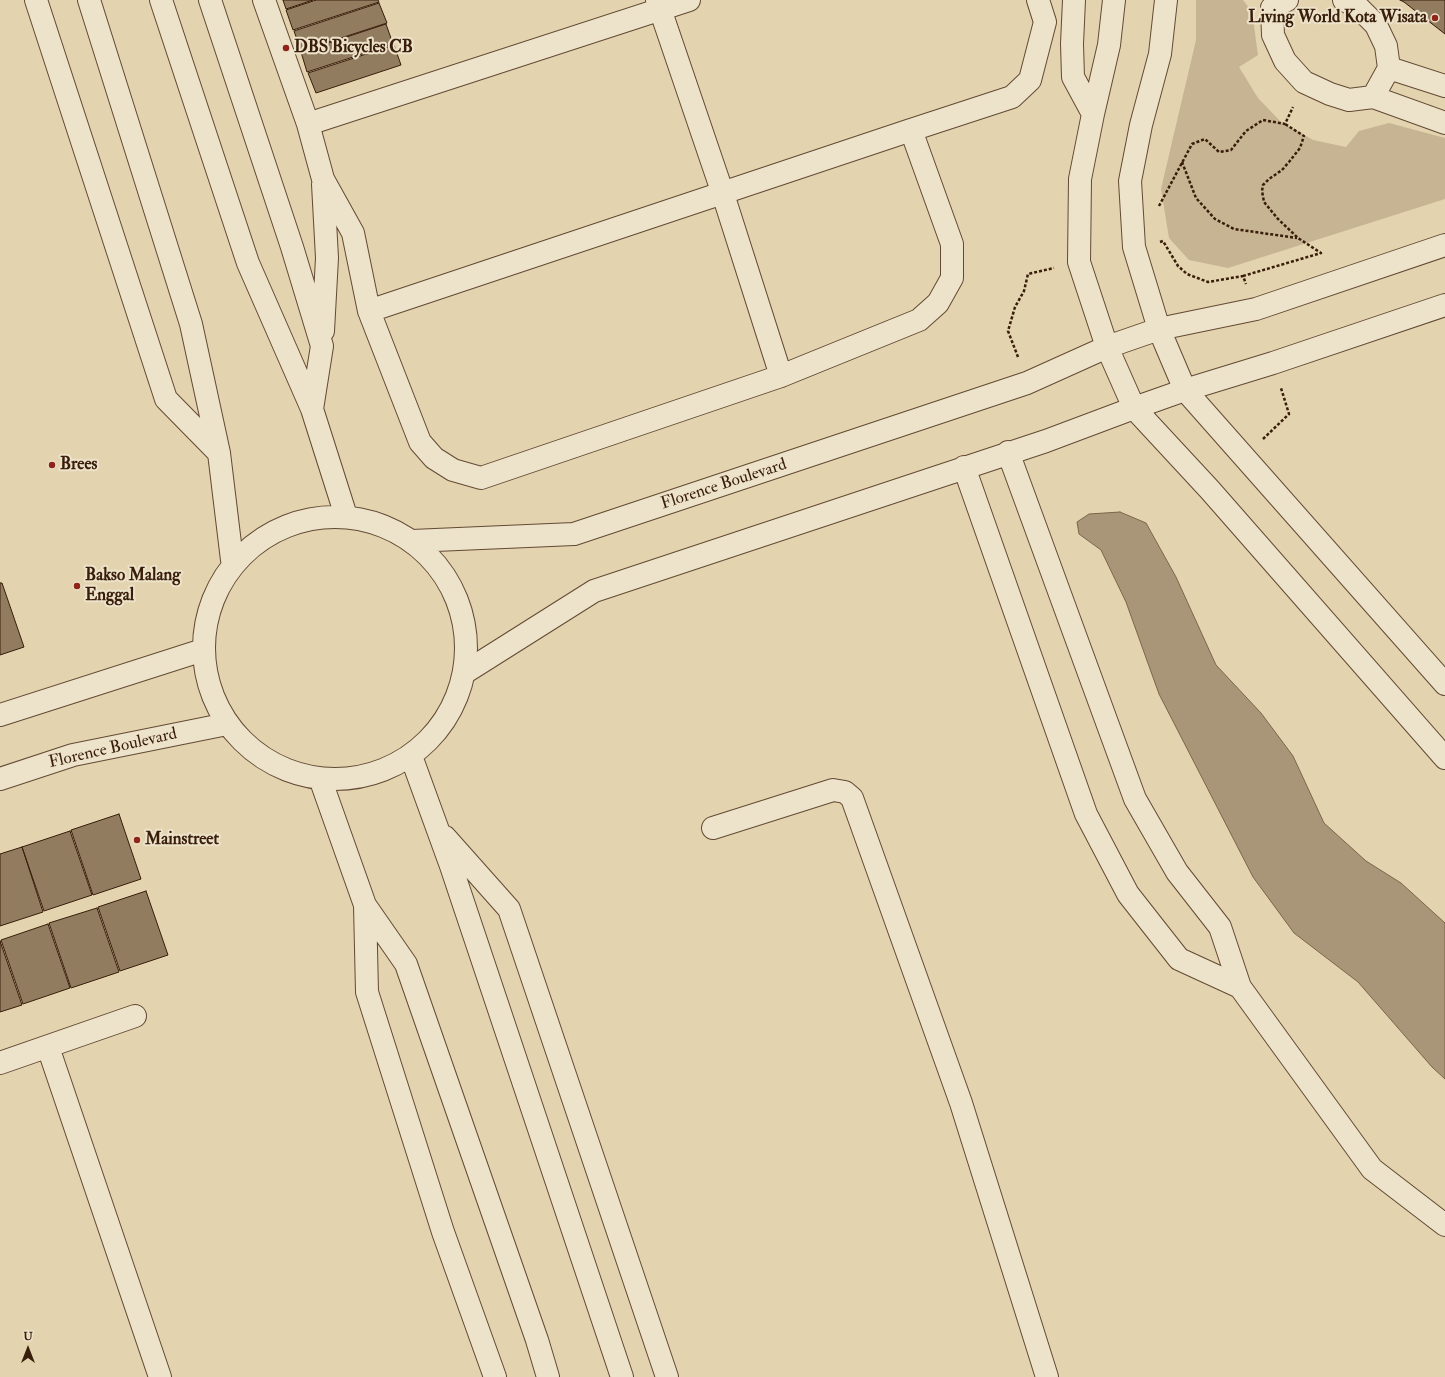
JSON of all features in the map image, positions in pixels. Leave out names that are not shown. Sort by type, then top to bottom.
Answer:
[{"type":"street","points":[[36,0],[166,399],[219,453]]},
{"type":"street","points":[[89,0],[191,324],[219,453],[232,560]]},
{"type":"street","points":[[161,0],[248,263],[312,409],[346,516]]},
{"type":"street","points":[[210,0],[292,247],[322,346]]},
{"type":"street","points":[[264,0],[308,124],[323,179],[327,258],[322,346],[312,409]]},
{"type":"street","points":[[308,124],[659,5],[689,0]]},
{"type":"street","points":[[369,311],[1012,97],[1030,80],[1045,22],[1038,0]]},
{"type":"street","points":[[1074,0],[1072,44],[1073,77],[1093,114]]},
{"type":"street","points":[[1114,0],[1109,45],[1080,179],[1079,262],[1107,347],[1134,408],[1210,490],[1445,758]]},
{"type":"street","points":[[1166,0],[1160,54],[1141,125],[1130,181],[1134,247],[1159,329],[1185,390],[1445,684]]},
{"type":"street","points":[[1344,0],[1359,8],[1376,25],[1386,46],[1389,68],[1373,97]]},
{"type":"street","points":[[1275,3],[1273,36],[1285,61],[1304,82],[1330,94],[1348,100],[1373,97],[1445,123]]},
{"type":"street","points":[[659,5],[723,194],[781,376]]},
{"type":"street","points":[[1389,68],[1445,86]]},
{"type":"street","points":[[323,179],[353,233],[369,311],[420,442],[434,458],[453,470],[481,478],[781,376],[919,320],[938,303],[952,278],[952,244],[911,130]]},
{"type":"street","name":"Florence Boulevard","points":[[412,541],[574,534],[1027,383],[1107,347],[1159,329],[1256,309],[1445,245]]},
{"type":"street","points":[[464,673],[594,591],[1008,452],[1046,441],[1185,390],[1273,363],[1445,305]]},
{"type":"street","points":[[1008,452],[1135,799],[1177,872],[1220,927],[1240,987],[1372,1170],[1445,1225]]},
{"type":"street","points":[[964,468],[1086,814],[1128,894],[1179,959],[1240,987]]},
{"type":"street","points":[[346,516],[376,523],[412,541],[441,570],[458,600],[466,635],[464,673],[451,709],[428,740],[411,756],[366,774],[321,781],[278,767],[240,738],[227,724],[208,681],[203,650],[207,616],[232,560],[267,535],[299,521],[346,516]]},
{"type":"street","points":[[0,715],[203,650]]},
{"type":"street","name":"Florence Boulevard","points":[[0,779],[73,755],[227,724]]},
{"type":"street","points":[[411,756],[451,866],[622,1377]]},
{"type":"street","points":[[321,781],[365,905],[406,964],[537,1340],[548,1377]]},
{"type":"street","points":[[713,828],[833,790],[845,792],[852,798],[961,1103],[1047,1377]]},
{"type":"street","points":[[436,827],[509,909],[667,1377]]},
{"type":"street","points":[[365,905],[367,992],[443,1232],[495,1377]]},
{"type":"street","points":[[0,1063],[135,1016]]},
{"type":"street","points":[[48,1047],[160,1377]]},
{"type":"path","points":[[1285,124],[1304,82]]},
{"type":"path","points":[[1157,210],[1192,144],[1205,138],[1219,152],[1231,150],[1246,131],[1263,120],[1285,124],[1304,136],[1300,148],[1282,170],[1263,185],[1262,191],[1264,202],[1278,219],[1298,238],[1321,253],[1243,276],[1208,282],[1186,274],[1178,266],[1163,241],[1162,235]]},
{"type":"path","points":[[1182,162],[1196,198],[1215,219],[1234,229],[1298,238]]},
{"type":"path","points":[[1134,247],[1163,241]]},
{"type":"path","points":[[1027,383],[1008,331],[1015,307],[1024,291],[1028,274],[1079,262]]},
{"type":"path","points":[[1243,276],[1256,309]]},
{"type":"path","points":[[1244,457],[1289,414],[1273,363]]},
{"type":"shaded area","points":[[1196,0],[1243,0],[1252,12],[1258,55],[1239,67],[1258,98],[1280,121],[1313,140],[1346,147],[1359,131],[1389,123],[1445,138],[1445,199],[1228,268],[1189,260],[1169,238],[1161,189],[1196,40]]},
{"type":"shaded area","points":[[1120,512],[1146,523],[1176,577],[1216,665],[1261,713],[1293,756],[1324,823],[1366,861],[1401,883],[1445,923],[1445,1079],[1432,1067],[1358,982],[1294,933],[1253,877],[1159,694],[1126,602],[1101,550],[1079,534],[1077,522],[1089,514]]},
{"type":"building","points":[[283,0],[313,0],[286,9]]},
{"type":"building","points":[[316,0],[378,0],[379,2],[293,30],[286,10]]},
{"type":"building","name":"Living World Kota Wisata","points":[[1400,0],[1445,0],[1445,34],[1404,2]]},
{"type":"building","points":[[379,3],[387,23],[301,51],[294,31]]},
{"type":"building","points":[[386,24],[393,44],[307,72],[301,52]]},
{"type":"building","points":[[394,45],[401,65],[316,93],[308,73]]},
{"type":"building","points":[[0,583],[2,583],[24,647],[0,655]]},
{"type":"building","points":[[119,814],[141,879],[93,895],[71,830]]},
{"type":"building","points":[[70,831],[92,895],[44,911],[22,847]]},
{"type":"building","points":[[22,847],[43,912],[0,926],[0,854]]},
{"type":"building","points":[[146,891],[168,955],[120,971],[98,907]]},
{"type":"building","points":[[97,908],[119,972],[71,988],[49,923]]},
{"type":"building","points":[[48,924],[70,988],[23,1004],[1,940]]},
{"type":"building","points":[[0,941],[22,1005],[0,1012]]},
{"type":"place","name":"Living World Kota Wisata","points":[[1435,18]]},
{"type":"place","name":"DBS Bicycles CB","points":[[286,48]]},
{"type":"place","name":"Brees","points":[[52,465]]},
{"type":"place","name":"Bakso Malang Enggal","points":[[77,586]]},
{"type":"place","name":"Mainstreet","points":[[137,840]]}]
